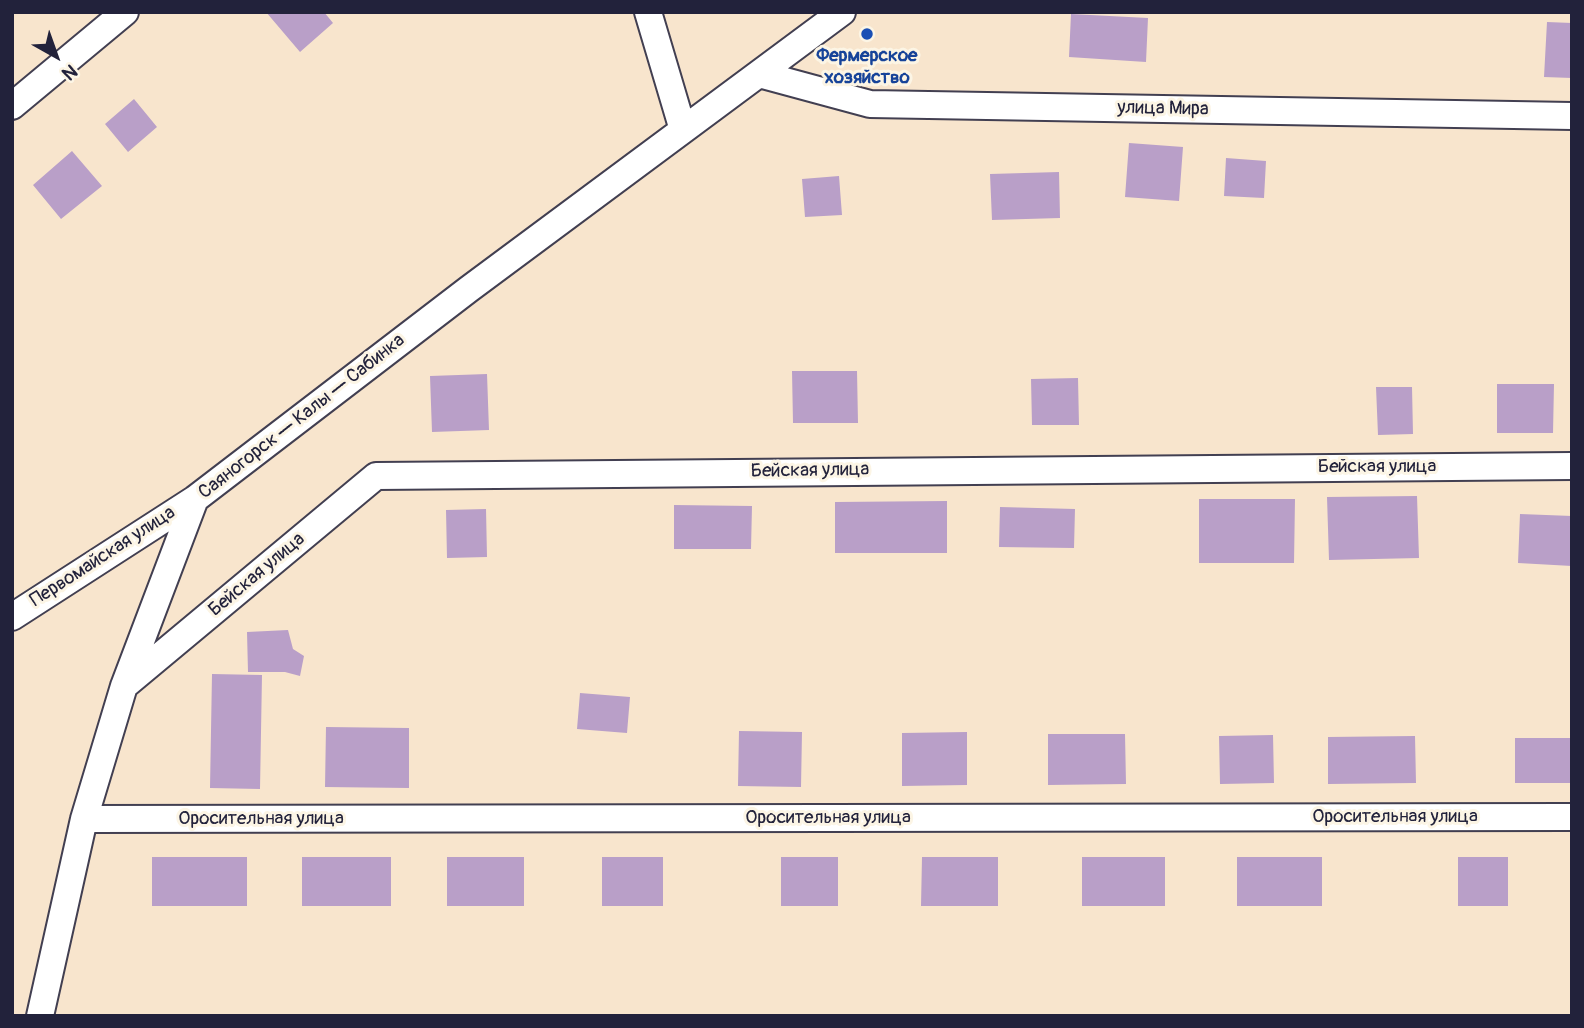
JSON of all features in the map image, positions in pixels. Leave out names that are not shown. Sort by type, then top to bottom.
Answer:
[{"type":"street","points":[[12,106],[125,12]]},
{"type":"street","points":[[648,12],[683,130]]},
{"type":"street","name":"Саяногорск — Калы — Сабинка","points":[[40,1016],[84,819],[124,686],[195,499],[842,12]]},
{"type":"street","name":"улица Мира","points":[[759,74],[870,104],[1572,116]]},
{"type":"street","name":"Бейская улица","points":[[124,686],[376,476],[1572,466]]},
{"type":"street","name":"Первомайская улица","points":[[16,605],[195,499]]},
{"type":"street","name":"Оросительная улица","points":[[84,819],[1572,817]]},
{"type":"building","points":[[266,12],[324,12],[333,23],[300,52]]},
{"type":"building","points":[[1071,14],[1148,18],[1146,62],[1069,57]]},
{"type":"building","points":[[1547,22],[1572,23],[1572,78],[1544,77]]},
{"type":"building","points":[[134,99],[157,127],[128,152],[105,124]]},
{"type":"building","points":[[1129,143],[1183,147],[1179,201],[1125,197]]},
{"type":"building","points":[[72,151],[102,186],[61,219],[33,185]]},
{"type":"building","points":[[1226,158],[1266,161],[1264,198],[1224,196]]},
{"type":"building","points":[[1059,172],[1060,218],[992,220],[990,174]]},
{"type":"building","points":[[839,176],[842,215],[805,217],[802,179]]},
{"type":"building","points":[[792,371],[857,371],[858,423],[793,423]]},
{"type":"building","points":[[487,374],[489,430],[432,432],[430,376]]},
{"type":"building","points":[[1078,378],[1079,425],[1032,425],[1031,379]]},
{"type":"building","points":[[1497,384],[1554,384],[1553,433],[1497,433]]},
{"type":"building","points":[[1376,387],[1412,387],[1413,434],[1378,435]]},
{"type":"building","points":[[1417,496],[1419,558],[1329,560],[1327,497]]},
{"type":"building","points":[[1199,499],[1295,499],[1294,563],[1199,563]]},
{"type":"building","points":[[947,501],[947,553],[835,553],[835,502]]},
{"type":"building","points":[[674,505],[752,506],[751,549],[674,549]]},
{"type":"building","points":[[1000,507],[1075,509],[1074,548],[999,547]]},
{"type":"building","points":[[486,509],[487,557],[447,558],[446,510]]},
{"type":"building","points":[[1520,514],[1572,516],[1572,566],[1518,563]]},
{"type":"building","points":[[288,630],[293,649],[304,656],[300,676],[285,672],[248,672],[247,632]]},
{"type":"building","points":[[212,674],[262,675],[260,789],[210,788]]},
{"type":"building","points":[[580,693],[630,697],[627,733],[577,729]]},
{"type":"building","points":[[326,727],[409,728],[409,788],[325,787]]},
{"type":"building","points":[[739,731],[802,732],[801,787],[738,786]]},
{"type":"building","points":[[967,732],[967,785],[902,786],[902,733]]},
{"type":"building","points":[[1048,734],[1125,734],[1126,784],[1048,785]]},
{"type":"building","points":[[1273,735],[1274,783],[1220,784],[1219,736]]},
{"type":"building","points":[[1415,736],[1416,783],[1328,784],[1328,737]]},
{"type":"building","points":[[1515,738],[1572,738],[1572,783],[1515,783]]},
{"type":"building","points":[[152,857],[247,857],[247,906],[152,906]]},
{"type":"building","points":[[302,857],[391,857],[391,906],[302,906]]},
{"type":"building","points":[[447,857],[524,857],[524,906],[447,906]]},
{"type":"building","points":[[602,857],[663,857],[663,906],[602,906]]},
{"type":"building","points":[[781,857],[838,857],[838,906],[781,906]]},
{"type":"building","points":[[922,857],[998,857],[998,906],[921,906]]},
{"type":"building","points":[[1082,857],[1165,857],[1165,906],[1082,906]]},
{"type":"building","points":[[1237,857],[1322,857],[1322,906],[1237,906]]},
{"type":"building","points":[[1458,857],[1508,857],[1508,906],[1458,906]]},
{"type":"place","name":"Фермерское хозяйство","points":[[867,34]]}]
